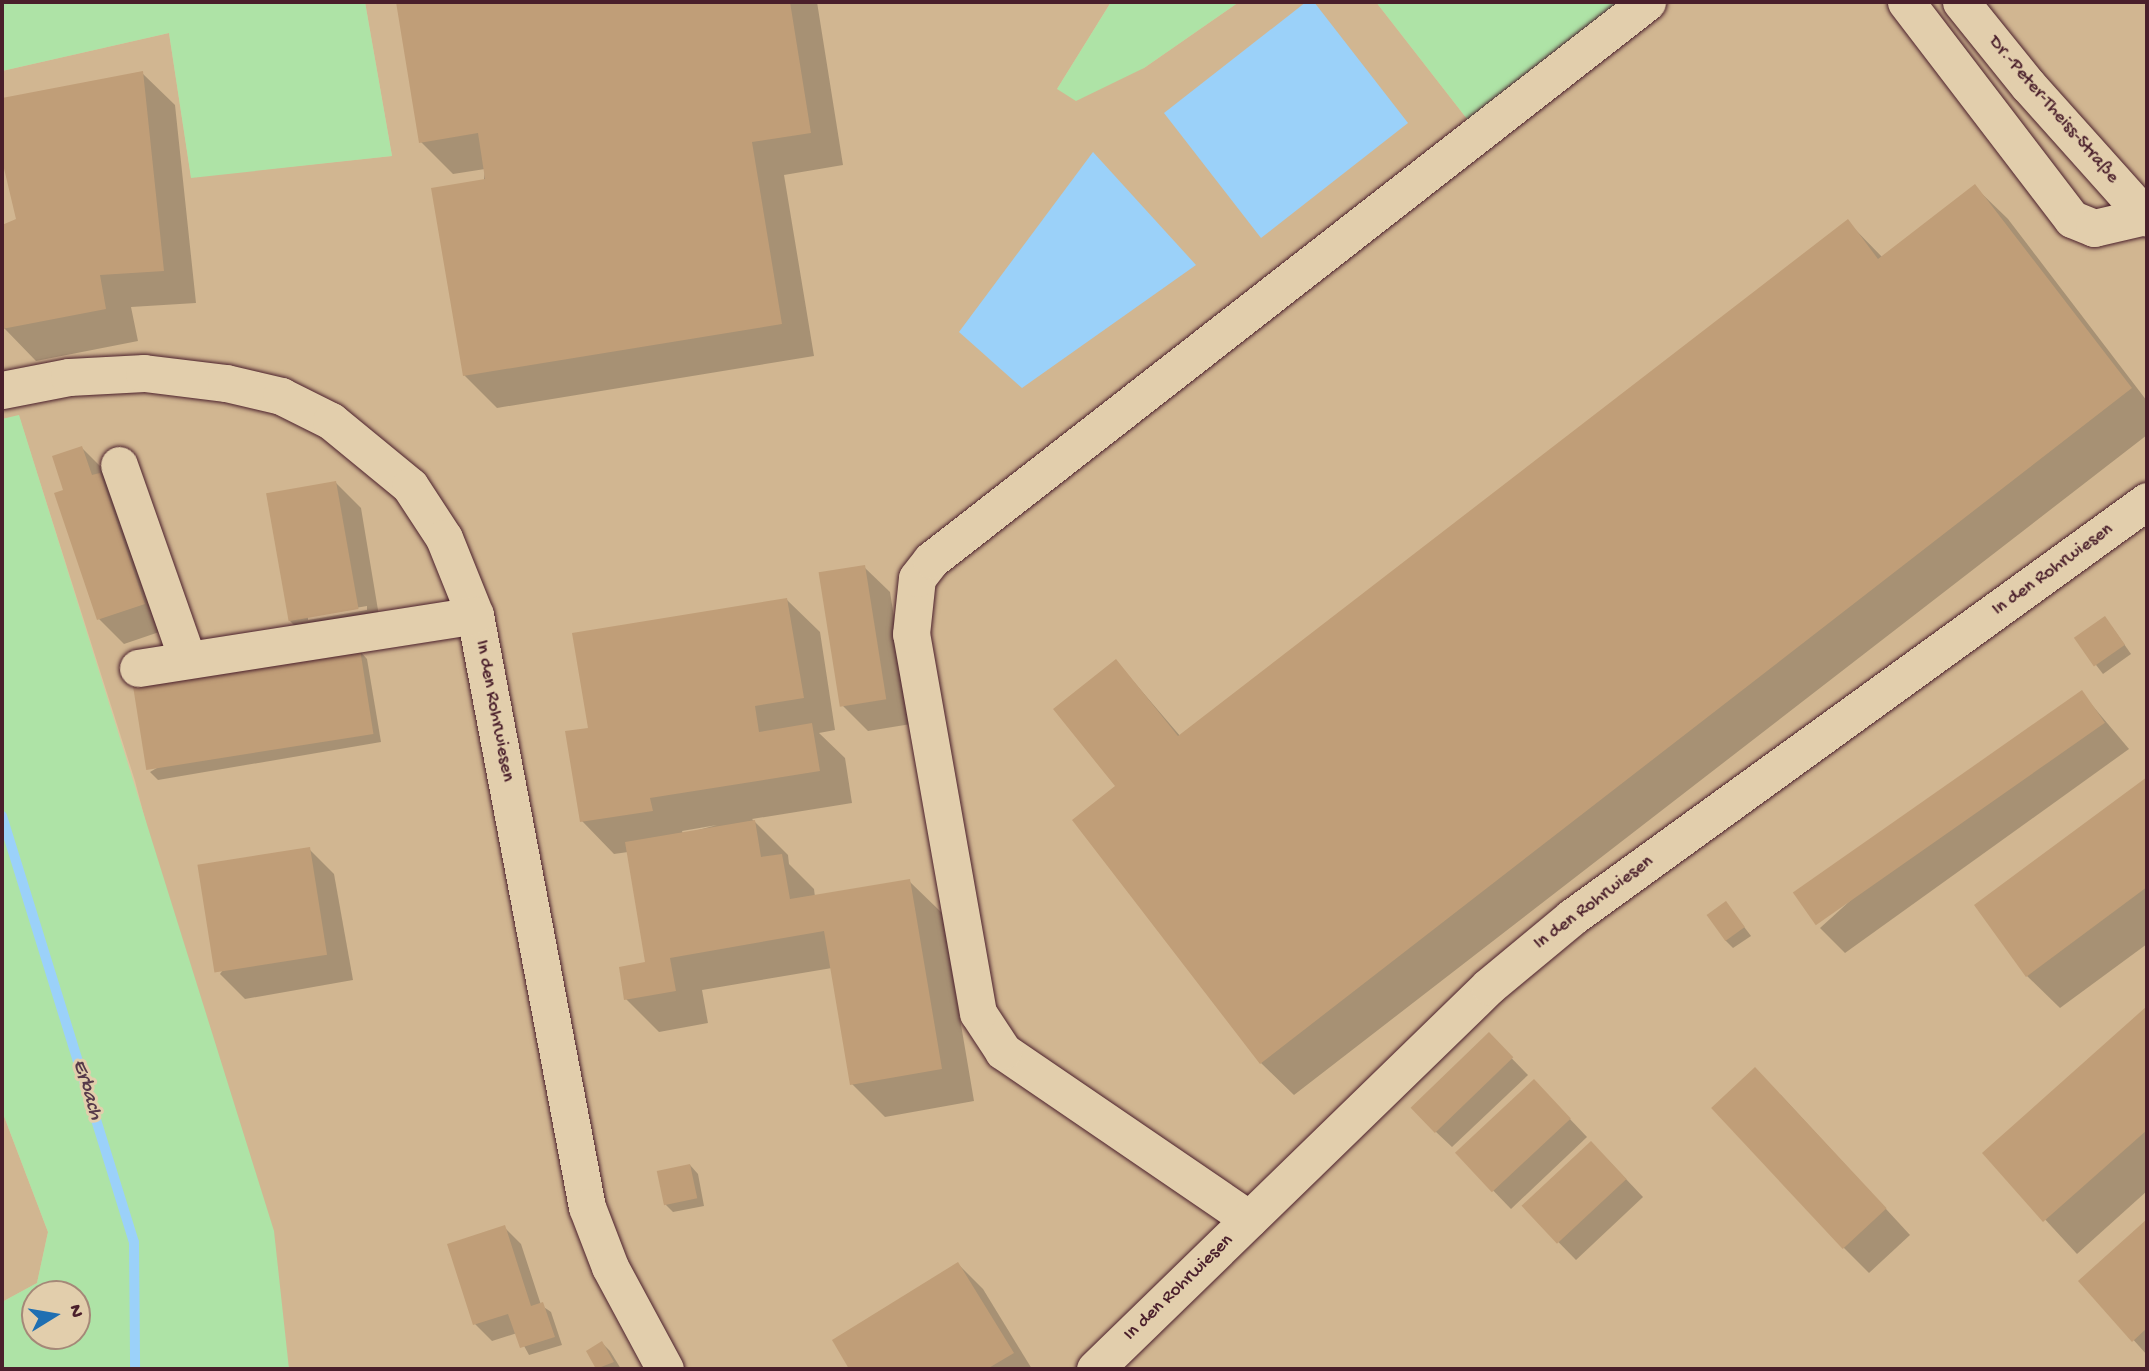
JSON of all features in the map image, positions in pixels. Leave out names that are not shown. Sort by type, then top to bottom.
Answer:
[{"type":"street","points":[[1250,1219],[1003,1051],[978,1013],[911,634],[917,578],[931,560],[1647,2]]},
{"type":"street","points":[[1906,2],[2072,219],[2094,228],[2147,217]]},
{"type":"street","name":"Dr.-Peter-Theiss-Straße","points":[[1961,2],[2028,85],[2147,217]]},
{"type":"street","name":"In den Rohrwiesen","points":[[2,390],[69,377],[144,373],[226,383],[281,396],[331,421],[410,486],[444,538],[475,615],[587,1207],[610,1267],[665,1369]]},
{"type":"street","points":[[119,465],[187,658]]},
{"type":"street","name":"In den Rohrwiesen","points":[[1095,1369],[1489,986],[1572,917],[2147,501]]},
{"type":"street","points":[[138,668],[187,658],[475,615]]},
{"type":"shaded area","points":[[365,2],[1111,2],[1057,89],[1144,68],[1239,2],[1376,2],[1471,124],[1625,2],[2147,2],[2147,1369],[289,1369],[135,781],[19,416],[2,419],[2,71],[169,33],[191,177],[392,156]]},
{"type":"shaded area","points":[[2,1111],[48,1232],[38,1280],[21,1280],[21,1292],[2,1302]]},
{"type":"green space","points":[[2,2],[365,2],[392,156],[191,178],[169,33],[2,71]]},
{"type":"green space","points":[[1111,2],[1239,2],[1144,68],[1076,101],[1057,89]]},
{"type":"green space","points":[[1376,2],[1625,2],[1471,124]]},
{"type":"green space","points":[[19,415],[274,1231],[289,1369],[2,1369],[2,1302],[21,1292],[21,1350],[91,1350],[91,1280],[38,1280],[48,1232],[2,1111],[2,419]]},
{"type":"water","points":[[1306,2],[1314,2],[1408,123],[1261,238],[1164,113]]},
{"type":"water","points":[[1093,152],[1196,265],[1022,388],[959,332]]},
{"type":"building","points":[[396,2],[790,2],[811,133],[752,142],[782,324],[463,376],[431,188],[485,179],[478,133],[419,143]]},
{"type":"building","points":[[143,71],[164,271],[100,275],[106,309],[2,329],[2,225],[16,219],[2,160],[2,98]]},
{"type":"building","points":[[1975,184],[2132,388],[1260,1064],[1072,820],[1115,786],[1053,709],[1116,659],[1178,736],[1848,219],[1878,259]]},
{"type":"building","points":[[82,446],[92,475],[100,473],[145,604],[97,620],[54,493],[63,490],[52,456]]},
{"type":"building","points":[[336,481],[359,609],[289,621],[266,493]]},
{"type":"building","points":[[865,565],[886,699],[840,707],[819,572]]},
{"type":"building","points":[[787,598],[804,698],[755,706],[759,732],[812,723],[820,771],[650,798],[653,811],[580,822],[565,731],[588,728],[572,633]]},
{"type":"building","points":[[2105,616],[2125,645],[2094,666],[2074,638]]},
{"type":"building","points":[[360,649],[373,734],[146,770],[133,685]]},
{"type":"building","points":[[2082,690],[2105,723],[1816,925],[1793,892]]},
{"type":"building","points":[[2147,777],[2147,887],[2026,977],[1974,905]]},
{"type":"building","points":[[755,820],[761,857],[782,854],[790,899],[910,879],[942,1069],[850,1085],[824,931],[670,958],[676,991],[624,1000],[619,967],[645,962],[625,842]]},
{"type":"building","points":[[310,847],[327,955],[214,972],[197,865]]},
{"type":"building","points":[[1726,901],[1745,927],[1725,941],[1707,915]]},
{"type":"building","points":[[2147,1006],[2147,1130],[2043,1222],[1982,1153]]},
{"type":"building","points":[[1489,1032],[1513,1057],[1435,1133],[1411,1108]]},
{"type":"building","points":[[1755,1067],[1887,1208],[1843,1249],[1711,1108]]},
{"type":"building","points":[[1534,1079],[1571,1118],[1492,1192],[1455,1153]]},
{"type":"building","points":[[1591,1141],[1626,1179],[1557,1244],[1522,1206]]},
{"type":"building","points":[[690,1164],[697,1198],[664,1205],[657,1171]]},
{"type":"building","points":[[2147,1219],[2147,1328],[2132,1342],[2078,1281]]},
{"type":"building","points":[[505,1225],[531,1306],[543,1302],[555,1337],[520,1348],[508,1314],[473,1325],[447,1244]]},
{"type":"building","points":[[958,1262],[1014,1353],[987,1369],[849,1369],[832,1340]]},
{"type":"building","points":[[602,1341],[614,1362],[596,1369],[586,1351]]},
{"type":"waterway","name":"Erbach","points":[[2,816],[134,1242],[135,1369]]}]
